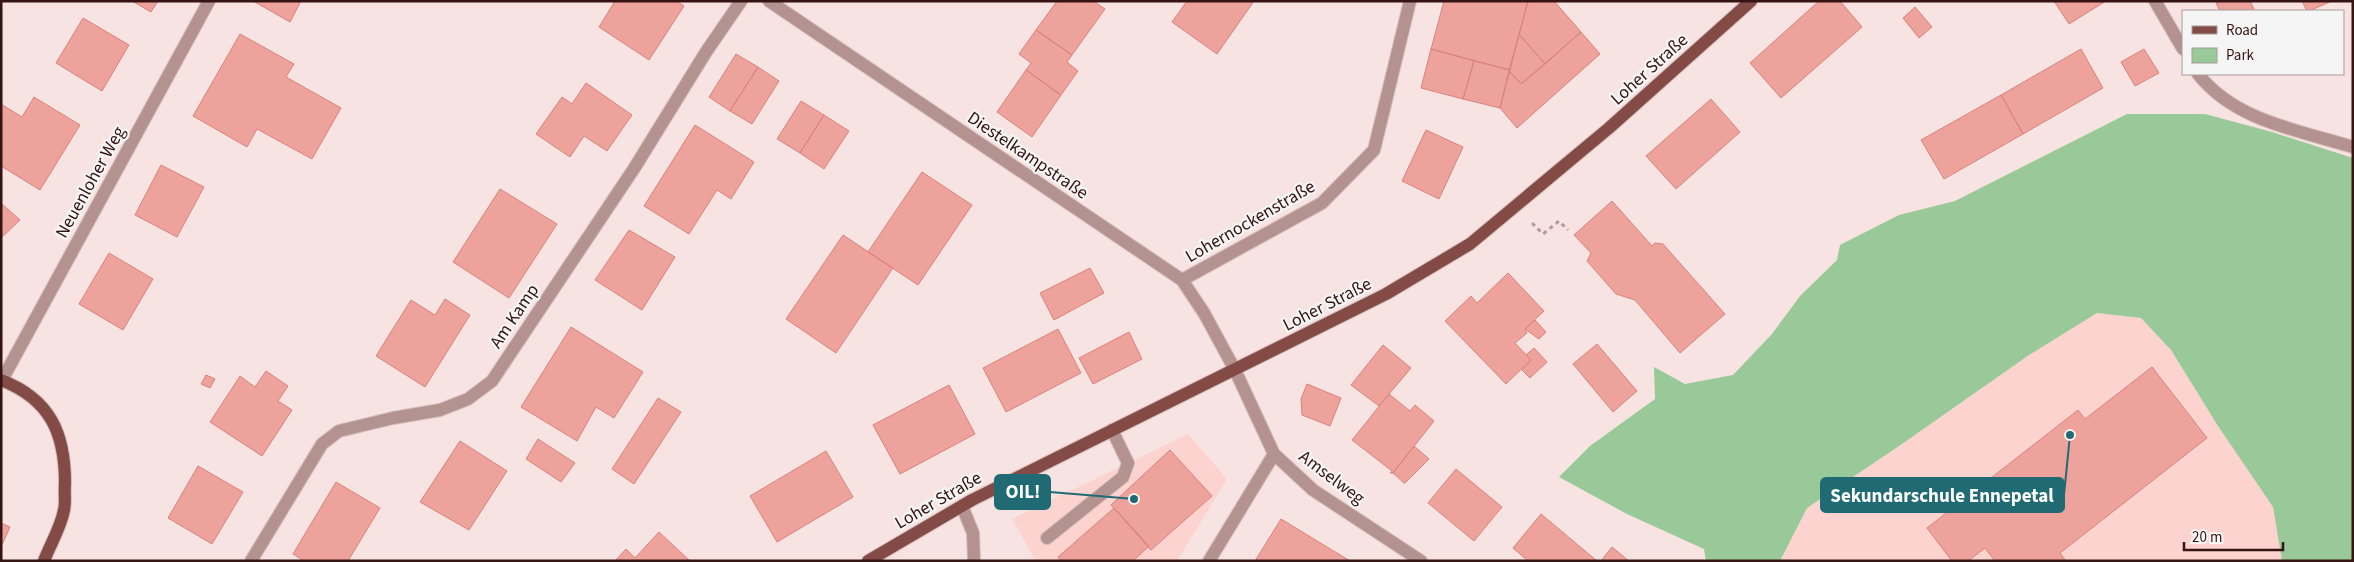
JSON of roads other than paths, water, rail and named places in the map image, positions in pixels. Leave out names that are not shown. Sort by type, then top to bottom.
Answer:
[{"type":"main road","name":"Loher Straße","points":[[868,561],[962,506],[1386,294],[1470,244],[1609,128],[1751,1]]},
{"type":"main road","points":[[2,380],[45,407],[60,435],[65,465],[64,511],[44,561]]},
{"type":"street","name":"Neuenloher Weg","points":[[2,380],[209,1]]},
{"type":"street","name":"Am Kamp","points":[[250,561],[322,444],[339,431],[393,418],[440,410],[468,399],[492,381],[634,168],[706,52],[741,1]]},
{"type":"street","name":"Diestelkampstraße","points":[[769,1],[1182,280],[1204,312],[1235,370]]},
{"type":"street","name":"Lohernockenstraße","points":[[1182,280],[1322,203],[1374,150],[1410,1]]},
{"type":"street","points":[[2155,1],[2182,47]]},
{"type":"street","points":[[2199,75],[2224,100],[2249,114],[2353,147]]},
{"type":"street","name":"Amselweg","points":[[1235,370],[1274,454],[1313,490],[1421,561]]},
{"type":"street","points":[[1047,538],[1123,477],[1128,463],[1112,430]]},
{"type":"street","points":[[1209,561],[1274,454]]},
{"type":"street","points":[[962,506],[973,533],[974,561]]},
{"type":"place","name":"Sekundarschule Ennepetal","points":[[2070,435]]},
{"type":"place","name":"OIL!","points":[[1134,499]]}]
